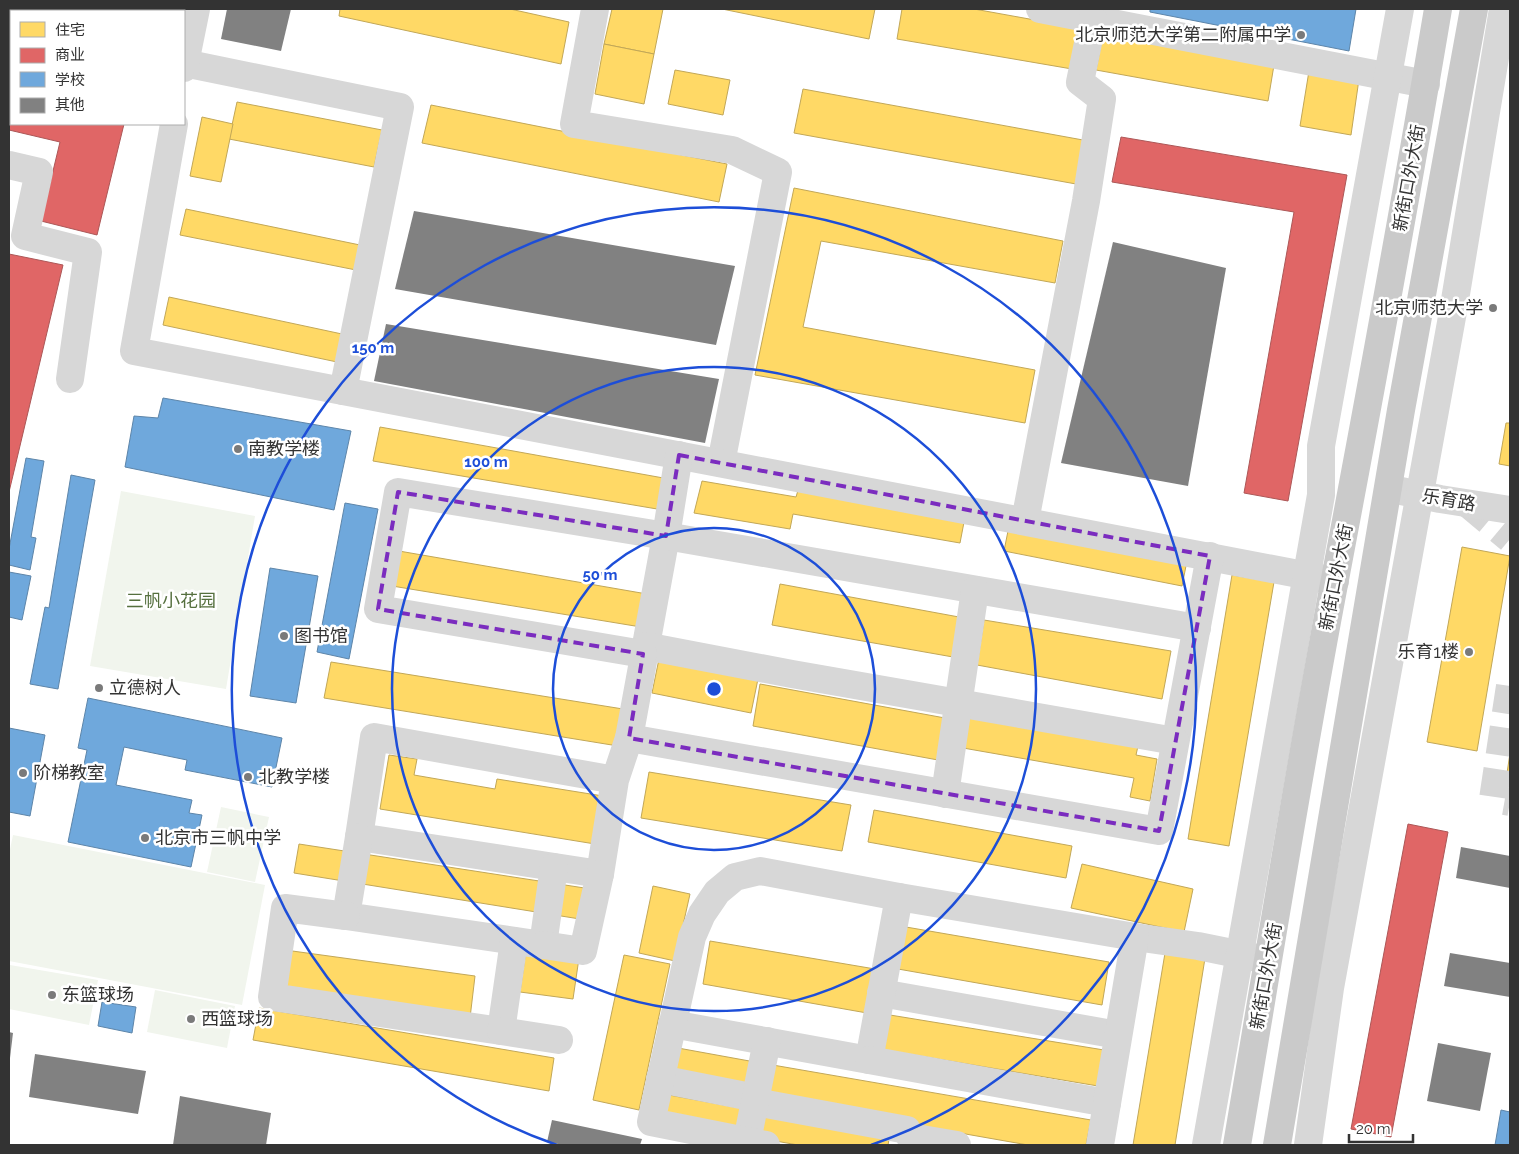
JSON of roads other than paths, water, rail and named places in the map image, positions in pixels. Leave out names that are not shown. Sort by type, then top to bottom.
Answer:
[{"type":"main road","name":"新街口外大街","points":[[1237,1145],[1335,580],[1379,345],[1438,9]]},
{"type":"main road","name":"新街口外大街","points":[[1277,1145],[1388,488],[1474,9]]},
{"type":"street","points":[[185,60],[196,9]]},
{"type":"street","points":[[595,9],[574,124],[732,150],[778,172],[721,463]]},
{"type":"street","points":[[1040,9],[1426,84]]},
{"type":"street","points":[[1206,1145],[1320,495],[1321,446],[1400,9]]},
{"type":"street","points":[[1308,1145],[1330,988],[1454,306],[1503,9]]},
{"type":"street","points":[[1025,521],[1086,201],[1102,99],[1080,82],[1093,20]]},
{"type":"street","points":[[185,65],[400,107],[343,392]]},
{"type":"street","points":[[174,125],[134,351],[1335,580]]},
{"type":"street","points":[[9,165],[39,172],[25,236],[88,252],[70,379]]},
{"type":"street","points":[[559,1040],[272,997],[285,908],[583,952],[600,874],[615,780],[628,738],[666,536],[679,455]]},
{"type":"street","name":"乐育路","points":[[1388,488],[1510,510]]},
{"type":"street","points":[[1175,741],[644,650],[378,609],[398,492],[666,536],[1197,628]]},
{"type":"street","points":[[628,738],[1159,831],[1210,556]]},
{"type":"street","points":[[945,794],[975,590]]},
{"type":"street","points":[[346,916],[374,738],[615,780]]},
{"type":"street","points":[[359,837],[600,874]]},
{"type":"street","points":[[543,945],[554,867]]},
{"type":"street","points":[[767,1041],[756,1100],[757,1143],[651,1122],[692,937],[702,914],[717,892],[735,877],[760,871],[899,897],[1268,960]]},
{"type":"street","points":[[869,1060],[899,897]]},
{"type":"street","points":[[1100,1145],[1135,937]]},
{"type":"street","points":[[501,1031],[514,941]]},
{"type":"street","points":[[881,994],[1118,1034]]},
{"type":"street","points":[[672,1024],[1107,1103]]},
{"type":"street","points":[[660,1079],[907,1130],[910,1137],[957,1145]]},
{"type":"tunnel","points":[[1467,503],[1510,539]]},
{"type":"tunnel","points":[[1510,686],[1493,799],[1510,802]]},
{"type":"place","name":"北京师范大学第二附属中学","points":[[1301,35]]},
{"type":"place","name":"北京师范大学","points":[[1493,308]]},
{"type":"place","name":"南教学楼","points":[[238,449]]},
{"type":"place","name":"图书馆","points":[[284,636]]},
{"type":"place","name":"乐育1楼","points":[[1469,652]]},
{"type":"place","name":"立德树人","points":[[99,688]]},
{"type":"place","name":"阶梯教室","points":[[23,773]]},
{"type":"place","name":"北教学楼","points":[[248,777]]},
{"type":"place","name":"北京市三帆中学","points":[[145,838]]},
{"type":"place","name":"东篮球场","points":[[52,995]]},
{"type":"place","name":"西篮球场","points":[[191,1019]]},
{"type":"park label","name":"三帆小花园","points":[[171,601]]}]
